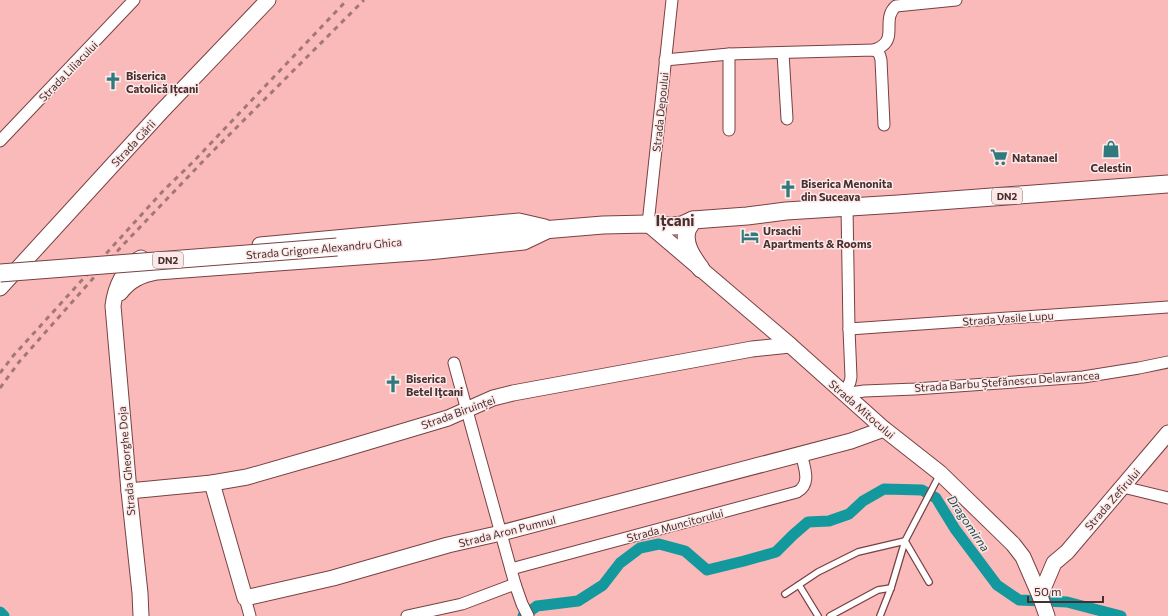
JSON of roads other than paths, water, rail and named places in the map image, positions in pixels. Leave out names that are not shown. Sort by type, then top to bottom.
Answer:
[{"type":"main road","name":"Strada Gării","points":[[0,288],[162,112],[268,0]]},
{"type":"main road","name":"Strada Grigore Alexandru Ghica","points":[[0,273],[603,225],[648,224],[659,219],[673,217],[682,217],[693,220],[747,216],[786,211],[1168,184]]},
{"type":"main road","points":[[693,220],[686,233],[687,242],[693,258],[701,269]]},
{"type":"main road","name":"Strada Gheorghe Doja","points":[[141,616],[113,306],[118,287],[127,270],[137,260],[150,256],[519,221],[552,229]]},
{"type":"main road","name":"Strada Mitocului","points":[[648,224],[790,345],[884,429],[940,473],[1013,544],[1023,557],[1046,614]]},
{"type":"main road","points":[[113,306],[117,298],[129,283],[136,277],[145,274],[428,252],[524,242],[552,229]]},
{"type":"main road","name":"Strada Biruinței","points":[[129,491],[212,483],[247,477],[448,418],[493,398],[513,393],[752,348],[790,345]]},
{"type":"main road","name":"Strada Aron Pumnul","points":[[245,598],[333,578],[448,546],[801,454],[884,429]]},
{"type":"main road","name":"Strada Zefirului","points":[[1040,596],[1054,563],[1067,552],[1168,433]]},
{"type":"main road","points":[[212,483],[245,598]]},
{"type":"main road","points":[[1023,557],[1036,565],[1042,566],[1054,563]]},
{"type":"street","name":"Strada Liliacului","points":[[0,141],[134,0]]},
{"type":"street","name":"Strada Depoului","points":[[648,224],[672,0]]},
{"type":"street","points":[[665,60],[729,54],[874,50],[886,43],[888,37],[889,14],[896,6],[956,0]]},
{"type":"street","points":[[874,50],[880,55],[881,60],[884,125]]},
{"type":"street","points":[[783,53],[786,119]]},
{"type":"street","points":[[729,54],[729,130]]},
{"type":"street","points":[[844,394],[851,377],[847,207]]},
{"type":"street","name":"Strada Vasile Lupu","points":[[849,329],[1168,307]]},
{"type":"street","name":"Strada Barbu Ștefănescu Delavrancea","points":[[844,394],[864,391],[1083,377],[1168,362]]},
{"type":"street","points":[[454,363],[515,584],[528,616]]},
{"type":"street","name":"Strada Muncitorului","points":[[511,569],[797,492],[804,487],[806,482],[801,454]]},
{"type":"street","points":[[1122,487],[1168,498]]},
{"type":"street","points":[[407,616],[462,604],[515,584]]},
{"type":"street","points":[[245,598],[250,616]]},
{"type":"lane","points":[[880,616],[891,588],[905,541],[940,473]]},
{"type":"lane","points":[[905,541],[929,582]]},
{"type":"lane","points":[[785,594],[818,572],[858,552],[905,541]]},
{"type":"lane","points":[[799,586],[818,616]]},
{"type":"lane","points":[[830,616],[878,590],[891,588]]},
{"type":"waterway","name":"Dragomirna","points":[[523,616],[537,606],[578,601],[603,585],[620,563],[640,548],[659,544],[685,551],[707,570],[776,552],[808,522],[829,521],[849,514],[863,501],[884,489],[922,490],[936,498],[955,529],[997,585],[1019,600],[1067,602],[1121,616]]},
{"type":"waterway","name":"Dragomirna","points":[[0,612],[4,616]]},
{"type":"railway","points":[[0,373],[13,356],[163,191],[193,162],[347,0]]},
{"type":"railway","points":[[0,388],[19,362],[121,247],[209,155],[364,0]]},
{"type":"place","name":"Biserica Catolică Ițcani","points":[[113,81]]},
{"type":"place","name":"Celestin","points":[[1111,149]]},
{"type":"place","name":"Natanael","points":[[999,157]]},
{"type":"place","name":"Biserica Menonita din Suceava","points":[[788,189]]},
{"type":"place","name":"Ursachi Apartments & Rooms","points":[[750,236]]},
{"type":"place","name":"Biserica Betel Iţcani","points":[[393,384]]},
{"type":"district","name":"Ițcani","points":[[675,220]]}]
